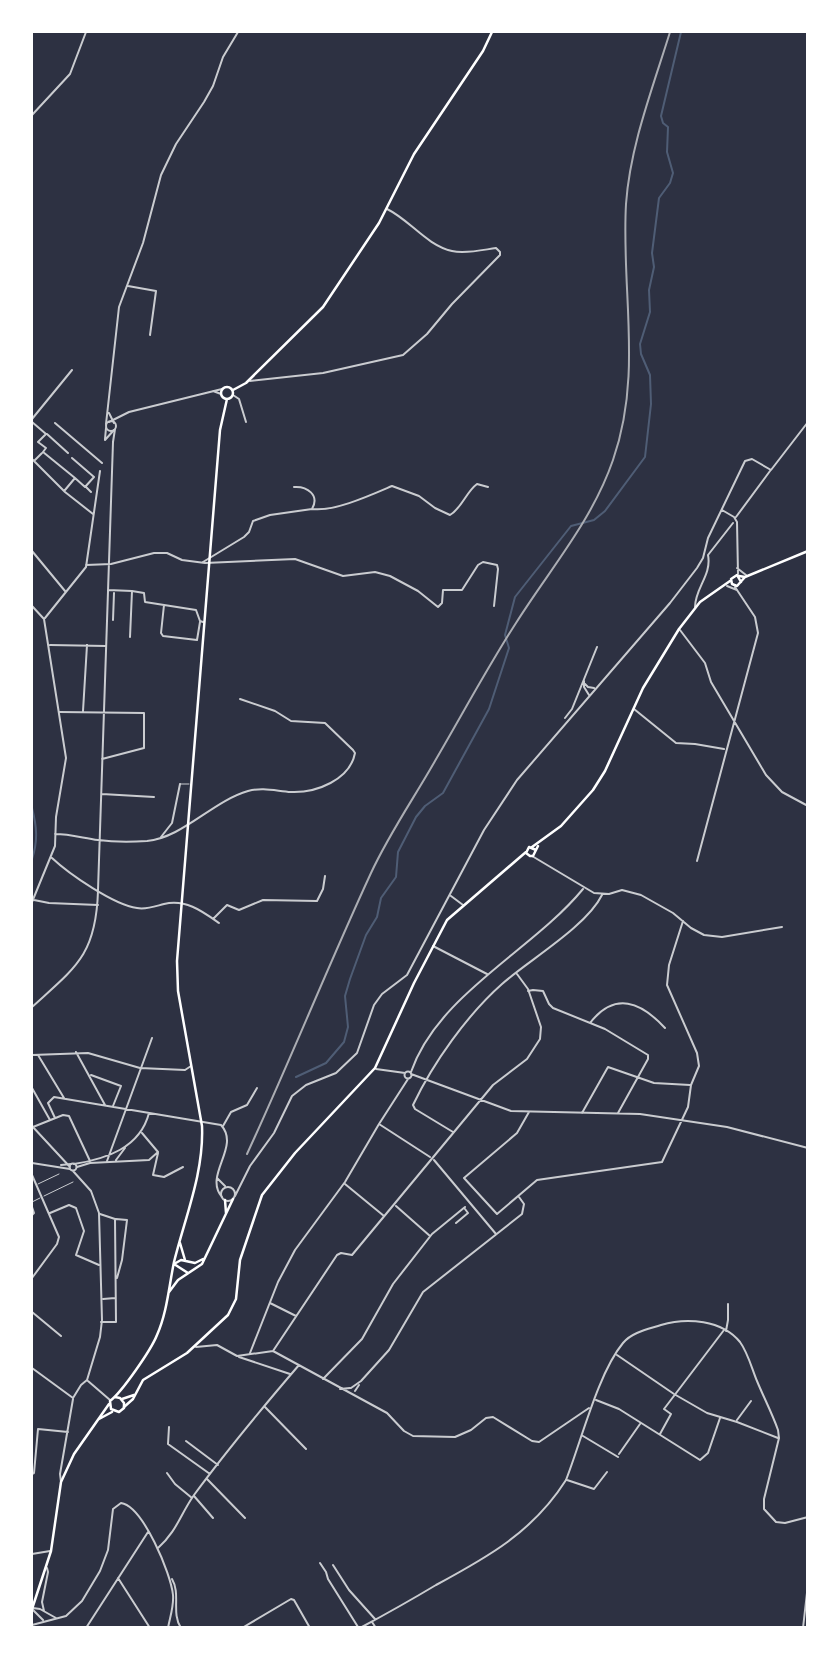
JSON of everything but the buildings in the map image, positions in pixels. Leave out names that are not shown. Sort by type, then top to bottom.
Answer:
[{"type":"main road","points":[[32,1609],[51,1551],[61,1482],[68,1464],[158,1334],[179,1242],[201,1164],[202,1126],[176,976],[202,622],[209,571],[220,430],[227,399],[330,299],[387,209],[415,154],[483,51],[492,32]]},
{"type":"main road","points":[[227,399],[222,392],[227,386],[233,393]]},
{"type":"main road","points":[[97,1421],[107,1413],[121,1411],[143,1380],[195,1346],[229,1315],[238,1292],[240,1260],[262,1195],[295,1153],[375,1068],[432,946],[447,920],[522,857],[532,852],[569,818],[601,779],[650,677],[695,607],[733,576],[747,576],[807,551]]},
{"type":"main road","points":[[739,576],[741,583]]},
{"type":"main road","points":[[721,587],[741,583],[747,576]]},
{"type":"main road","points":[[730,581],[733,586]]},
{"type":"main road","points":[[168,1294],[178,1280],[197,1268],[206,1257],[234,1198]]},
{"type":"main road","points":[[223,1199],[227,1207],[225,1216]]},
{"type":"main road","points":[[179,1242],[185,1260]]},
{"type":"main road","points":[[174,1264],[185,1260],[195,1263],[206,1257]]},
{"type":"main road","points":[[174,1264],[188,1273]]},
{"type":"main road","points":[[124,1384],[121,1398],[124,1407]]},
{"type":"main road","points":[[115,1397],[134,1395]]},
{"type":"main road","points":[[110,1402],[114,1412]]},
{"type":"street","points":[[32,114],[69,74],[86,32]]},
{"type":"street","points":[[32,1007],[76,968],[95,929],[98,905],[113,442],[109,412],[117,321],[126,285],[143,243],[161,175],[176,144],[213,86],[223,57],[238,32]]},
{"type":"street","points":[[246,383],[323,373],[404,355],[500,255],[496,248],[457,251],[446,248],[429,240],[387,209]]},
{"type":"street","points":[[126,285],[156,291],[150,335]]},
{"type":"street","points":[[68,453],[32,421],[72,370]]},
{"type":"street","points":[[257,371],[266,379]]},
{"type":"street","points":[[106,428],[130,412],[212,391],[222,392]]},
{"type":"street","points":[[233,393],[239,399],[246,422]]},
{"type":"street","points":[[106,428],[110,431],[112,425],[109,412]]},
{"type":"street","points":[[106,428],[105,440],[112,425],[120,417]]},
{"type":"street","points":[[735,519],[807,422]]},
{"type":"street","points":[[55,423],[102,463]]},
{"type":"street","points":[[46,434],[38,442],[46,449],[33,460],[64,491],[94,514]]},
{"type":"street","points":[[43,452],[91,492]]},
{"type":"street","points":[[72,458],[94,476],[85,487]]},
{"type":"street","points":[[234,1198],[253,1162],[274,1133],[295,1092],[336,1073],[356,1053],[374,1005],[407,975],[489,822],[517,780],[670,603],[701,561],[708,538],[745,461],[752,459],[771,470]]},
{"type":"street","points":[[44,619],[82,574],[86,565],[100,471]]},
{"type":"street","points":[[64,491],[75,478]]},
{"type":"street","points":[[202,563],[244,537],[253,521],[270,515],[321,510],[392,486],[419,496],[435,508],[450,514],[477,484],[488,487]]},
{"type":"street","points":[[294,487],[304,486],[310,491],[314,501],[312,509]]},
{"type":"street","points":[[722,510],[735,519],[737,526],[739,576]]},
{"type":"street","points":[[695,607],[710,565],[708,555],[733,523]]},
{"type":"street","points":[[32,551],[66,592]]},
{"type":"street","points":[[86,565],[109,565],[147,553],[167,553],[182,560],[202,563],[285,558],[302,561],[343,576],[366,572],[381,573],[418,591],[438,607],[442,603],[443,590],[463,590],[478,565],[488,562],[497,565],[498,569],[494,606]]},
{"type":"street","points":[[704,554],[708,555]]},
{"type":"street","points":[[733,576],[737,567]]},
{"type":"street","points":[[737,567],[747,576]]},
{"type":"street","points":[[740,593],[741,583]]},
{"type":"street","points":[[727,586],[740,593]]},
{"type":"street","points":[[697,861],[758,633],[755,617],[733,586]]},
{"type":"street","points":[[108,590],[144,593],[145,602],[164,604],[196,610],[202,622],[197,640],[163,636],[164,604]]},
{"type":"street","points":[[113,620],[115,590]]},
{"type":"street","points":[[130,636],[132,591]]},
{"type":"street","points":[[32,606],[44,619],[66,758],[55,846],[32,901],[98,905]]},
{"type":"street","points":[[679,629],[705,663],[711,682],[770,781],[782,792],[807,806]]},
{"type":"street","points":[[49,645],[106,646]]},
{"type":"street","points":[[83,713],[87,645]]},
{"type":"street","points":[[565,718],[575,701],[597,647]]},
{"type":"street","points":[[585,678],[589,696]]},
{"type":"street","points":[[584,683],[589,688],[596,687]]},
{"type":"street","points":[[579,690],[596,687]]},
{"type":"street","points":[[577,694],[580,705]]},
{"type":"street","points":[[55,834],[100,840],[149,841],[182,827],[247,791],[261,789],[297,792],[330,784],[347,771],[355,753],[325,723],[291,721],[275,711],[240,699]]},
{"type":"street","points":[[575,701],[585,700]]},
{"type":"street","points":[[634,708],[676,743],[726,750]]},
{"type":"street","points":[[59,712],[144,713],[144,748],[102,759]]},
{"type":"street","points":[[160,837],[172,823],[180,784]]},
{"type":"street","points":[[101,794],[154,797]]},
{"type":"street","points":[[532,852],[583,888],[602,895],[622,890],[637,893],[667,909],[699,933],[718,937],[782,927]]},
{"type":"street","points":[[51,857],[68,873],[135,908],[186,903],[219,923]]},
{"type":"street","points":[[213,919],[227,905],[239,910],[263,900],[317,901],[325,876]]},
{"type":"street","points":[[250,1354],[270,1302],[295,1250],[344,1183],[439,1023],[488,974],[545,929],[583,888]]},
{"type":"street","points":[[454,1133],[414,1108],[413,1103],[456,1034],[503,984],[549,949],[591,910],[602,895]]},
{"type":"street","points":[[450,896],[463,905]]},
{"type":"street","points":[[529,1112],[517,1133],[464,1178],[497,1214],[538,1180],[659,1164],[669,1150],[688,1107],[699,1060],[667,985],[666,976],[683,921]]},
{"type":"street","points":[[432,946],[488,974]]},
{"type":"street","points":[[273,1351],[337,1255],[352,1255],[493,1085],[527,1059],[540,1040],[541,1027],[528,991],[517,974]]},
{"type":"street","points":[[528,991],[543,991],[550,1006],[605,1029],[648,1055],[618,1114]]},
{"type":"street","points":[[589,1023],[606,1007],[632,1004],[647,1010],[666,1028]]},
{"type":"street","points":[[107,1160],[152,1038]]},
{"type":"street","points":[[76,1052],[106,1106]]},
{"type":"street","points":[[32,1055],[88,1053],[140,1068],[185,1070],[193,1075]]},
{"type":"street","points":[[37,1054],[65,1099]]},
{"type":"street","points":[[185,1070],[191,1066]]},
{"type":"street","points":[[411,1074],[413,1067]]},
{"type":"street","points":[[582,1113],[608,1067],[663,1084],[691,1085]]},
{"type":"street","points":[[375,1068],[416,1076]]},
{"type":"street","points":[[406,1076],[411,1074],[429,1079],[503,1109],[640,1114],[727,1127],[807,1148]]},
{"type":"street","points":[[88,1075],[121,1086],[113,1107]]},
{"type":"street","points":[[32,1087],[50,1120]]},
{"type":"street","points":[[223,1127],[231,1112],[247,1105],[257,1088]]},
{"type":"street","points":[[55,1118],[49,1105],[49,1100],[54,1097],[223,1127]]},
{"type":"street","points":[[32,1163],[77,1167],[107,1160],[145,1128],[149,1112]]},
{"type":"street","points":[[82,1178],[32,1127],[65,1114],[71,1117],[90,1161]]},
{"type":"street","points":[[379,1124],[430,1157]]},
{"type":"street","points":[[223,1127],[228,1139],[216,1186],[223,1199]]},
{"type":"street","points":[[141,1132],[158,1152]]},
{"type":"street","points":[[115,1161],[127,1145]]},
{"type":"street","points":[[71,1166],[90,1161],[149,1160],[158,1152]]},
{"type":"street","points":[[158,1152],[153,1175],[164,1177],[183,1167]]},
{"type":"street","points":[[57,1165],[62,1158]]},
{"type":"street","points":[[434,1160],[496,1234]]},
{"type":"street","points":[[77,1167],[99,1213],[102,1322],[89,1381]]},
{"type":"street","points":[[32,1175],[58,1233],[58,1241],[32,1278]]},
{"type":"street","points":[[217,1177],[221,1184],[228,1187],[233,1188],[242,1183]]},
{"type":"street","points":[[344,1183],[385,1217]]},
{"type":"street","points":[[32,1187],[36,1185]]},
{"type":"street","points":[[223,1199],[222,1190],[228,1187]]},
{"type":"street","points":[[233,1188],[234,1198]]},
{"type":"street","points":[[351,1394],[389,1350],[423,1292],[523,1212],[524,1204],[519,1196]]},
{"type":"street","points":[[223,1199],[234,1198]]},
{"type":"street","points":[[49,1214],[69,1205],[76,1208],[84,1231],[76,1255],[99,1265]]},
{"type":"street","points":[[395,1205],[430,1236]]},
{"type":"street","points":[[32,1207],[32,1215]]},
{"type":"street","points":[[323,1379],[362,1339],[393,1284],[430,1236],[465,1208],[468,1213],[456,1223]]},
{"type":"street","points":[[99,1213],[127,1220],[120,1275],[116,1280]]},
{"type":"street","points":[[102,1322],[116,1322],[115,1219]]},
{"type":"street","points":[[102,1299],[116,1298]]},
{"type":"street","points":[[270,1302],[297,1317]]},
{"type":"street","points":[[660,1435],[671,1413],[664,1409],[725,1330],[729,1320],[727,1304]]},
{"type":"street","points":[[32,1312],[61,1336]]},
{"type":"street","points":[[320,1563],[359,1628],[499,1550],[535,1520],[566,1480],[595,1399],[623,1343],[632,1336],[668,1323],[697,1321],[725,1330],[738,1340],[775,1422],[779,1438],[764,1509],[773,1521],[785,1523],[807,1517]]},
{"type":"street","points":[[195,1346],[200,1348],[217,1345],[237,1356],[291,1374]]},
{"type":"street","points":[[237,1356],[273,1351],[387,1413],[404,1431],[413,1436],[455,1437],[471,1430],[486,1418],[494,1417],[532,1441],[540,1442],[592,1408]]},
{"type":"street","points":[[616,1354],[707,1413],[779,1438]]},
{"type":"street","points":[[157,1549],[172,1535],[193,1497],[299,1365]]},
{"type":"street","points":[[32,1368],[73,1398]]},
{"type":"street","points":[[61,1482],[60,1474],[73,1398],[83,1381],[89,1381],[110,1402]]},
{"type":"street","points":[[339,1389],[351,1388],[362,1381]]},
{"type":"street","points":[[351,1388],[362,1399]]},
{"type":"street","points":[[351,1388],[351,1394]]},
{"type":"street","points":[[595,1399],[619,1409],[700,1461],[708,1453],[720,1417]]},
{"type":"street","points":[[736,1421],[751,1401]]},
{"type":"street","points":[[264,1406],[306,1449]]},
{"type":"street","points":[[582,1436],[619,1456],[640,1423]]},
{"type":"street","points":[[169,1427],[168,1444],[211,1475]]},
{"type":"street","points":[[32,1474],[38,1429],[68,1432]]},
{"type":"street","points":[[186,1441],[218,1465]]},
{"type":"street","points":[[566,1480],[594,1489],[607,1472]]},
{"type":"street","points":[[167,1473],[175,1484],[193,1497],[213,1518]]},
{"type":"street","points":[[207,1479],[245,1518]]},
{"type":"street","points":[[32,1625],[66,1616],[82,1601],[100,1571],[108,1550],[113,1508],[116,1504],[126,1504],[132,1508],[157,1549],[178,1600],[176,1619],[181,1628]]},
{"type":"street","points":[[86,1628],[148,1532]]},
{"type":"street","points":[[32,1554],[51,1551]]},
{"type":"street","points":[[41,1554],[48,1560]]},
{"type":"street","points":[[333,1565],[376,1628]]},
{"type":"street","points":[[44,1611],[42,1602],[48,1572],[46,1567]]},
{"type":"street","points":[[117,1578],[150,1628]]},
{"type":"street","points":[[803,1628],[807,1584]]},
{"type":"street","points":[[168,1628],[174,1592]]},
{"type":"street","points":[[242,1628],[291,1599],[310,1628]]},
{"type":"street","points":[[32,1609],[44,1611],[56,1618]]},
{"type":"street","points":[[32,1609],[40,1618],[46,1620]]},
{"type":"lane","points":[[180,784],[192,784]]},
{"type":"lane","points":[[36,1185],[59,1174]]},
{"type":"lane","points":[[32,1202],[74,1182]]},
{"type":"waterway","points":[[296,1077],[326,1063],[344,1042],[348,1027],[345,996],[366,935],[377,917],[381,898],[396,877],[398,852],[416,817],[425,806],[443,793],[489,709],[509,648],[505,635],[515,597],[571,526],[594,520],[605,511],[645,457],[651,404],[650,375],[641,354],[640,344],[650,312],[649,290],[654,267],[652,253],[659,198],[670,183],[673,173],[667,152],[668,127],[661,116],[681,32]]},
{"type":"waterway","points":[[32,808],[36,834],[32,859]]},
{"type":"railway","points":[[247,1154],[378,859],[505,640],[594,504],[613,460],[622,428],[629,364],[625,236],[628,182],[643,117],[670,32]]}]
